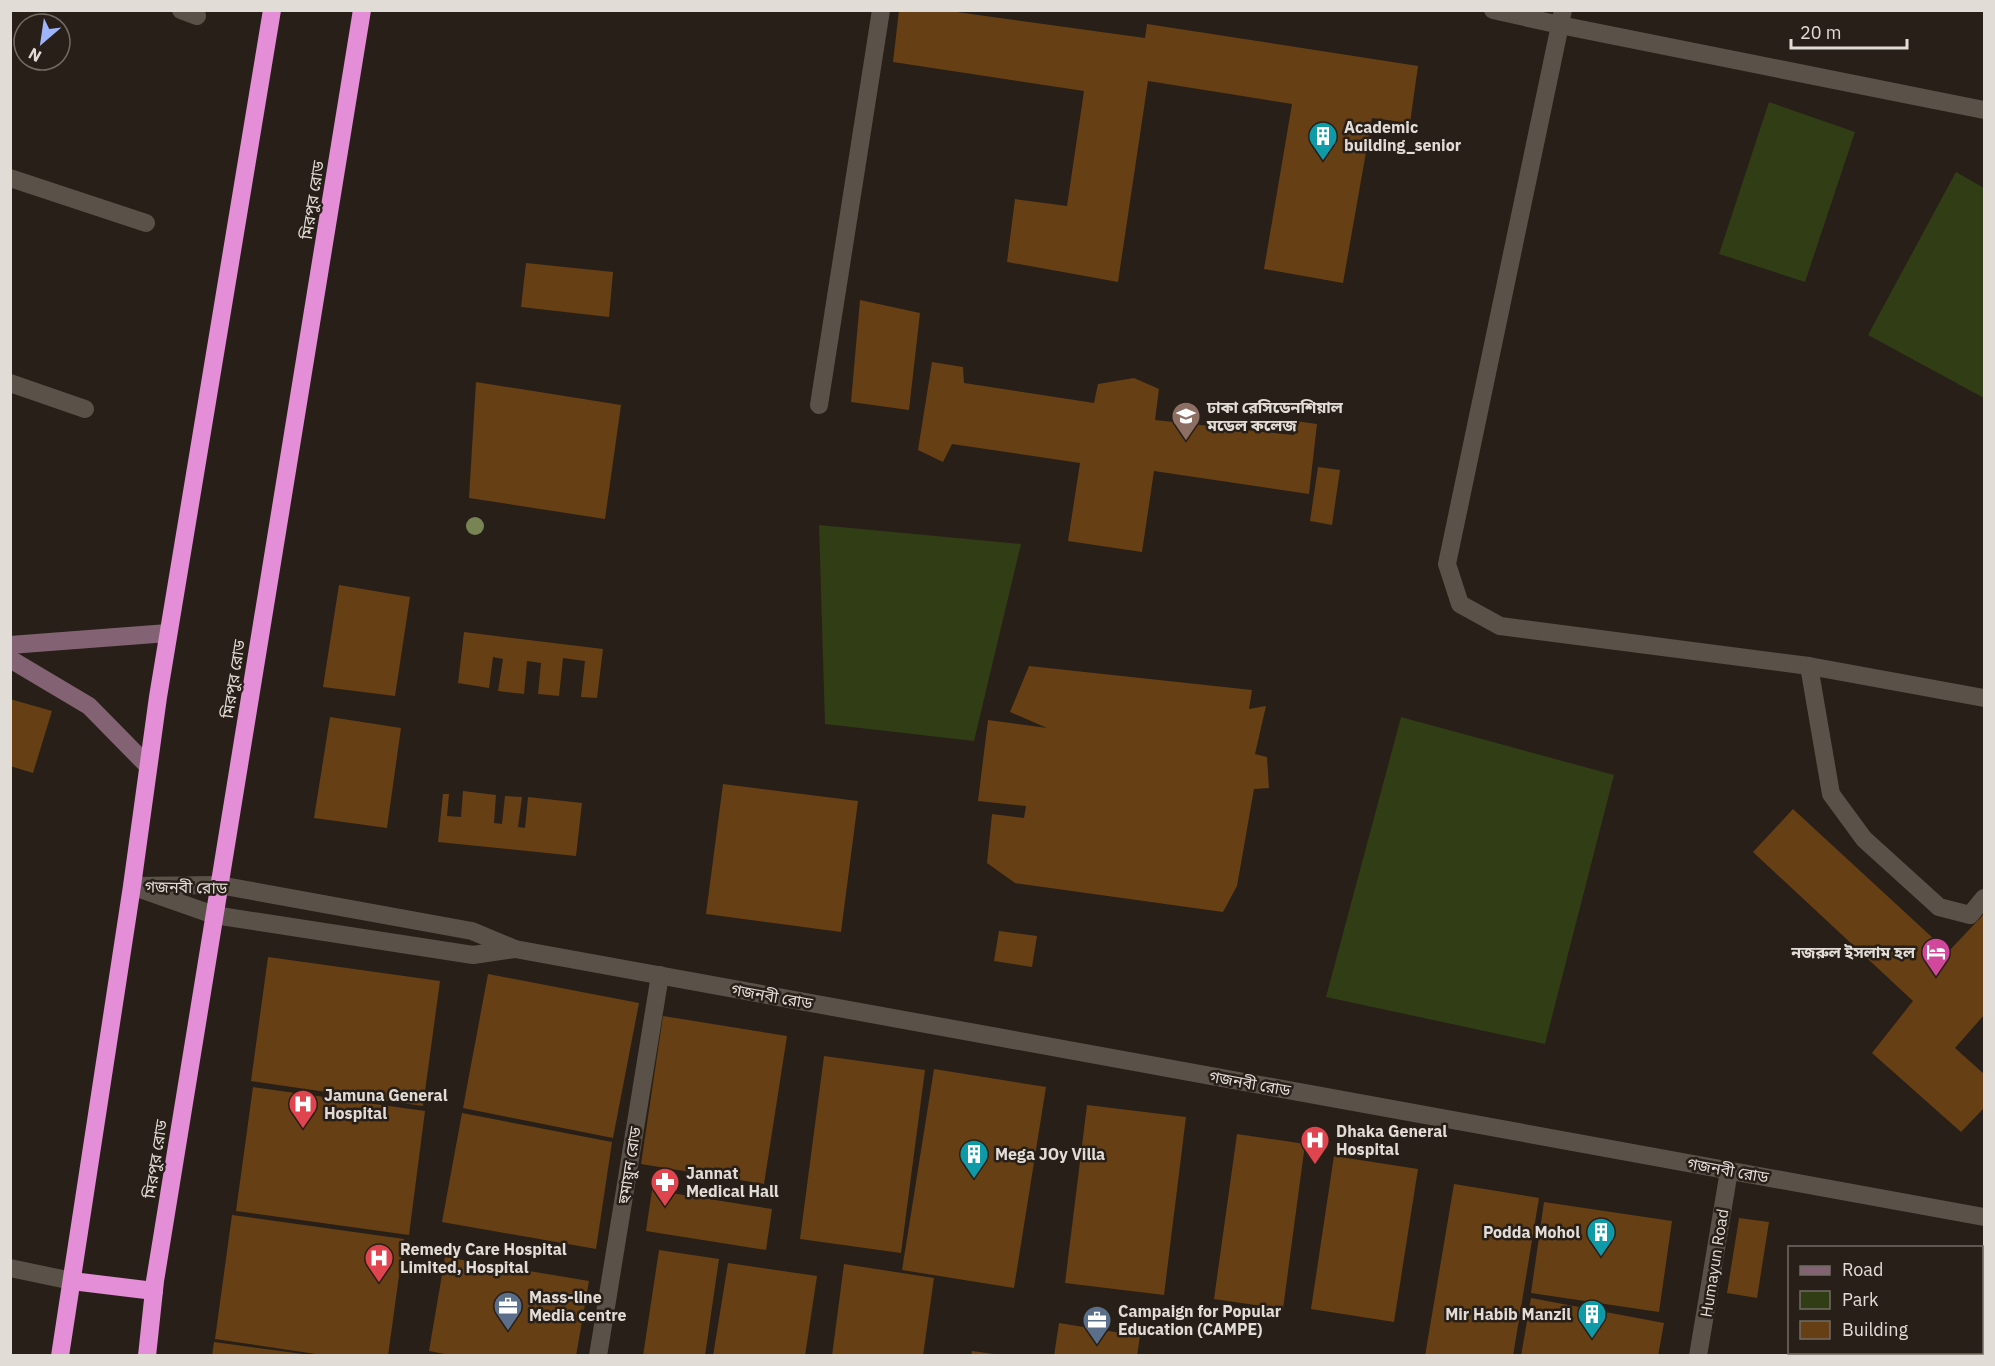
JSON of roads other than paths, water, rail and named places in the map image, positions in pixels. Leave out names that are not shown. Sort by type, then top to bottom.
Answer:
[{"type":"highway","points":[[60,1356],[132,886],[147,765],[272,10]]},
{"type":"highway","name":"মিরপুর রোড","points":[[147,1356],[154,1291],[214,915],[362,10]]},
{"type":"highway","points":[[72,1281],[154,1291]]},
{"type":"street","points":[[819,405],[880,10]]},
{"type":"street","points":[[1493,10],[1562,18],[1984,110]]},
{"type":"street","points":[[1562,18],[1447,564],[1460,604],[1500,626],[1809,666],[1984,698]]},
{"type":"street","points":[[10,178],[146,223]]},
{"type":"street","points":[[10,383],[85,409]]},
{"type":"street","points":[[10,645],[168,633]]},
{"type":"street","points":[[10,659],[88,706],[147,765]]},
{"type":"street","points":[[1809,666],[1831,794],[1864,839],[1939,907],[1970,915],[1984,898]]},
{"type":"street","name":"গজনবী রোড","points":[[132,886],[219,885],[472,931],[515,949],[1984,1217]]},
{"type":"street","name":"গজনবী রোড","points":[[132,886],[214,915],[473,955],[515,949]]},
{"type":"street","name":"হুমায়ুন রোড","points":[[598,1356],[660,975]]},
{"type":"street","name":"Humayun Road","points":[[1698,1356],[1729,1171]]},
{"type":"street","points":[[10,1268],[72,1281]]},
{"type":"place","name":"Academic building_senior","points":[[1323,162]]},
{"type":"place","name":"ঢাকা রেসিডেনশিয়াল মডেল কলেজ","points":[[1186,442]]},
{"type":"place","name":"নজরুল ইসলাম হল","points":[[1936,978]]},
{"type":"place","name":"Jamuna General Hospital","points":[[303,1130]]},
{"type":"place","name":"Dhaka General Hospital","points":[[1315,1166]]},
{"type":"place","name":"Mega JOy Villa","points":[[974,1180]]},
{"type":"place","name":"Jannat Medical Hall","points":[[665,1208]]},
{"type":"place","name":"Podda Mohol","points":[[1601,1258]]},
{"type":"place","name":"Remedy Care Hospital Limited, Hospital","points":[[379,1284]]},
{"type":"place","name":"Mass-line Media centre","points":[[508,1332]]},
{"type":"place","name":"Mir Habib Manzil","points":[[1592,1340]]},
{"type":"place","name":"Campaign for Popular Education (CAMPE)","points":[[1097,1346]]}]
